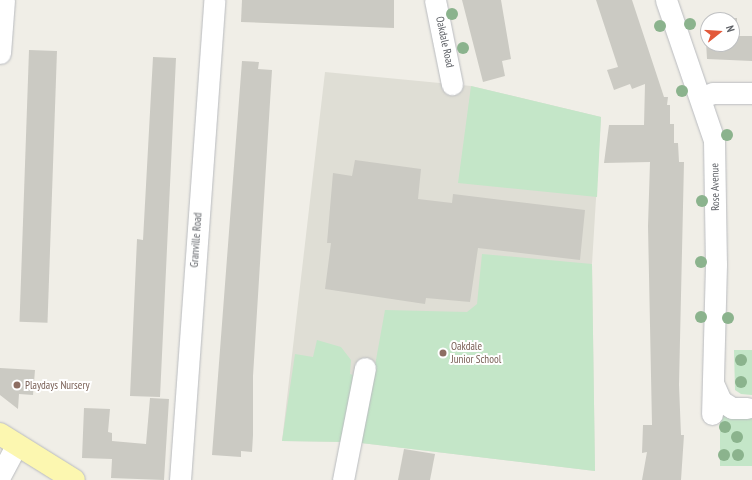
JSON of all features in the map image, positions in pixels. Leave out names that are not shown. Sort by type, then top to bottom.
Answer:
[{"type":"main road","points":[[8,440],[74,480]]},
{"type":"street","points":[[0,53],[4,0]]},
{"type":"street","name":"Granville Road","points":[[180,480],[214,0]]},
{"type":"street","name":"Oakdale Road","points":[[435,0],[452,84]]},
{"type":"street","name":"Rose Avenue","points":[[666,0],[701,97],[714,140],[716,264],[712,414]]},
{"type":"street","points":[[701,97],[713,93],[752,94]]},
{"type":"street","points":[[344,480],[365,368]]},
{"type":"street","name":"Rose Avenue","points":[[713,382],[722,401],[732,408],[747,408]]},
{"type":"street","points":[[0,476],[8,440]]},
{"type":"shaded area","name":"Oakdale Junior School","points":[[325,72],[471,86],[601,117],[592,264],[595,471],[353,442],[282,441]]},
{"type":"green space","points":[[471,86],[601,117],[597,197],[458,183]]},
{"type":"green space","points":[[482,254],[592,264],[595,471],[361,443],[385,310],[467,312],[477,304]]},
{"type":"green space","points":[[317,340],[341,347],[351,360],[350,374],[353,375],[343,442],[282,441],[295,354],[313,357]]},
{"type":"green space","points":[[734,350],[752,350],[752,395],[741,394],[735,390]]},
{"type":"green space","points":[[720,416],[752,416],[752,466],[720,466]]},
{"type":"building","points":[[242,0],[394,0],[394,28],[241,22]]},
{"type":"building","points":[[462,0],[501,0],[511,59],[502,61],[505,76],[483,82]]},
{"type":"building","points":[[596,0],[632,0],[664,97],[668,97],[667,105],[670,105],[670,124],[674,124],[674,143],[678,143],[679,162],[684,162],[679,385],[681,435],[684,435],[681,480],[642,480],[647,452],[642,453],[643,425],[652,425],[648,226],[650,162],[604,163],[609,125],[644,125],[645,84],[632,89],[630,84],[614,90],[607,70],[618,67]]},
{"type":"building","points":[[740,36],[752,36],[752,61],[707,59],[707,52],[740,52]]},
{"type":"building","points":[[29,50],[57,51],[47,323],[20,322]]},
{"type":"building","points":[[153,57],[176,58],[160,397],[130,396],[137,239],[143,240]]},
{"type":"building","points":[[242,61],[259,62],[258,69],[272,70],[253,376],[252,452],[241,451],[241,457],[212,455]]},
{"type":"building","points":[[355,160],[421,169],[418,199],[452,203],[453,194],[585,210],[580,260],[478,248],[470,302],[426,298],[425,304],[325,289],[331,243],[327,243],[333,173],[352,176]]},
{"type":"building","name":"Playdays Nursery","points":[[0,368],[35,370],[33,395],[19,394],[18,409],[0,395]]},
{"type":"building","points":[[150,398],[169,399],[164,480],[111,478],[112,459],[82,458],[84,408],[110,409],[108,432],[112,433],[112,441],[146,444]]},
{"type":"building","points":[[404,449],[435,454],[430,480],[398,480]]},
{"type":"place","name":"Oakdale Junior School","points":[[443,353]]},
{"type":"place","name":"Playdays Nursery","points":[[17,385]]}]
